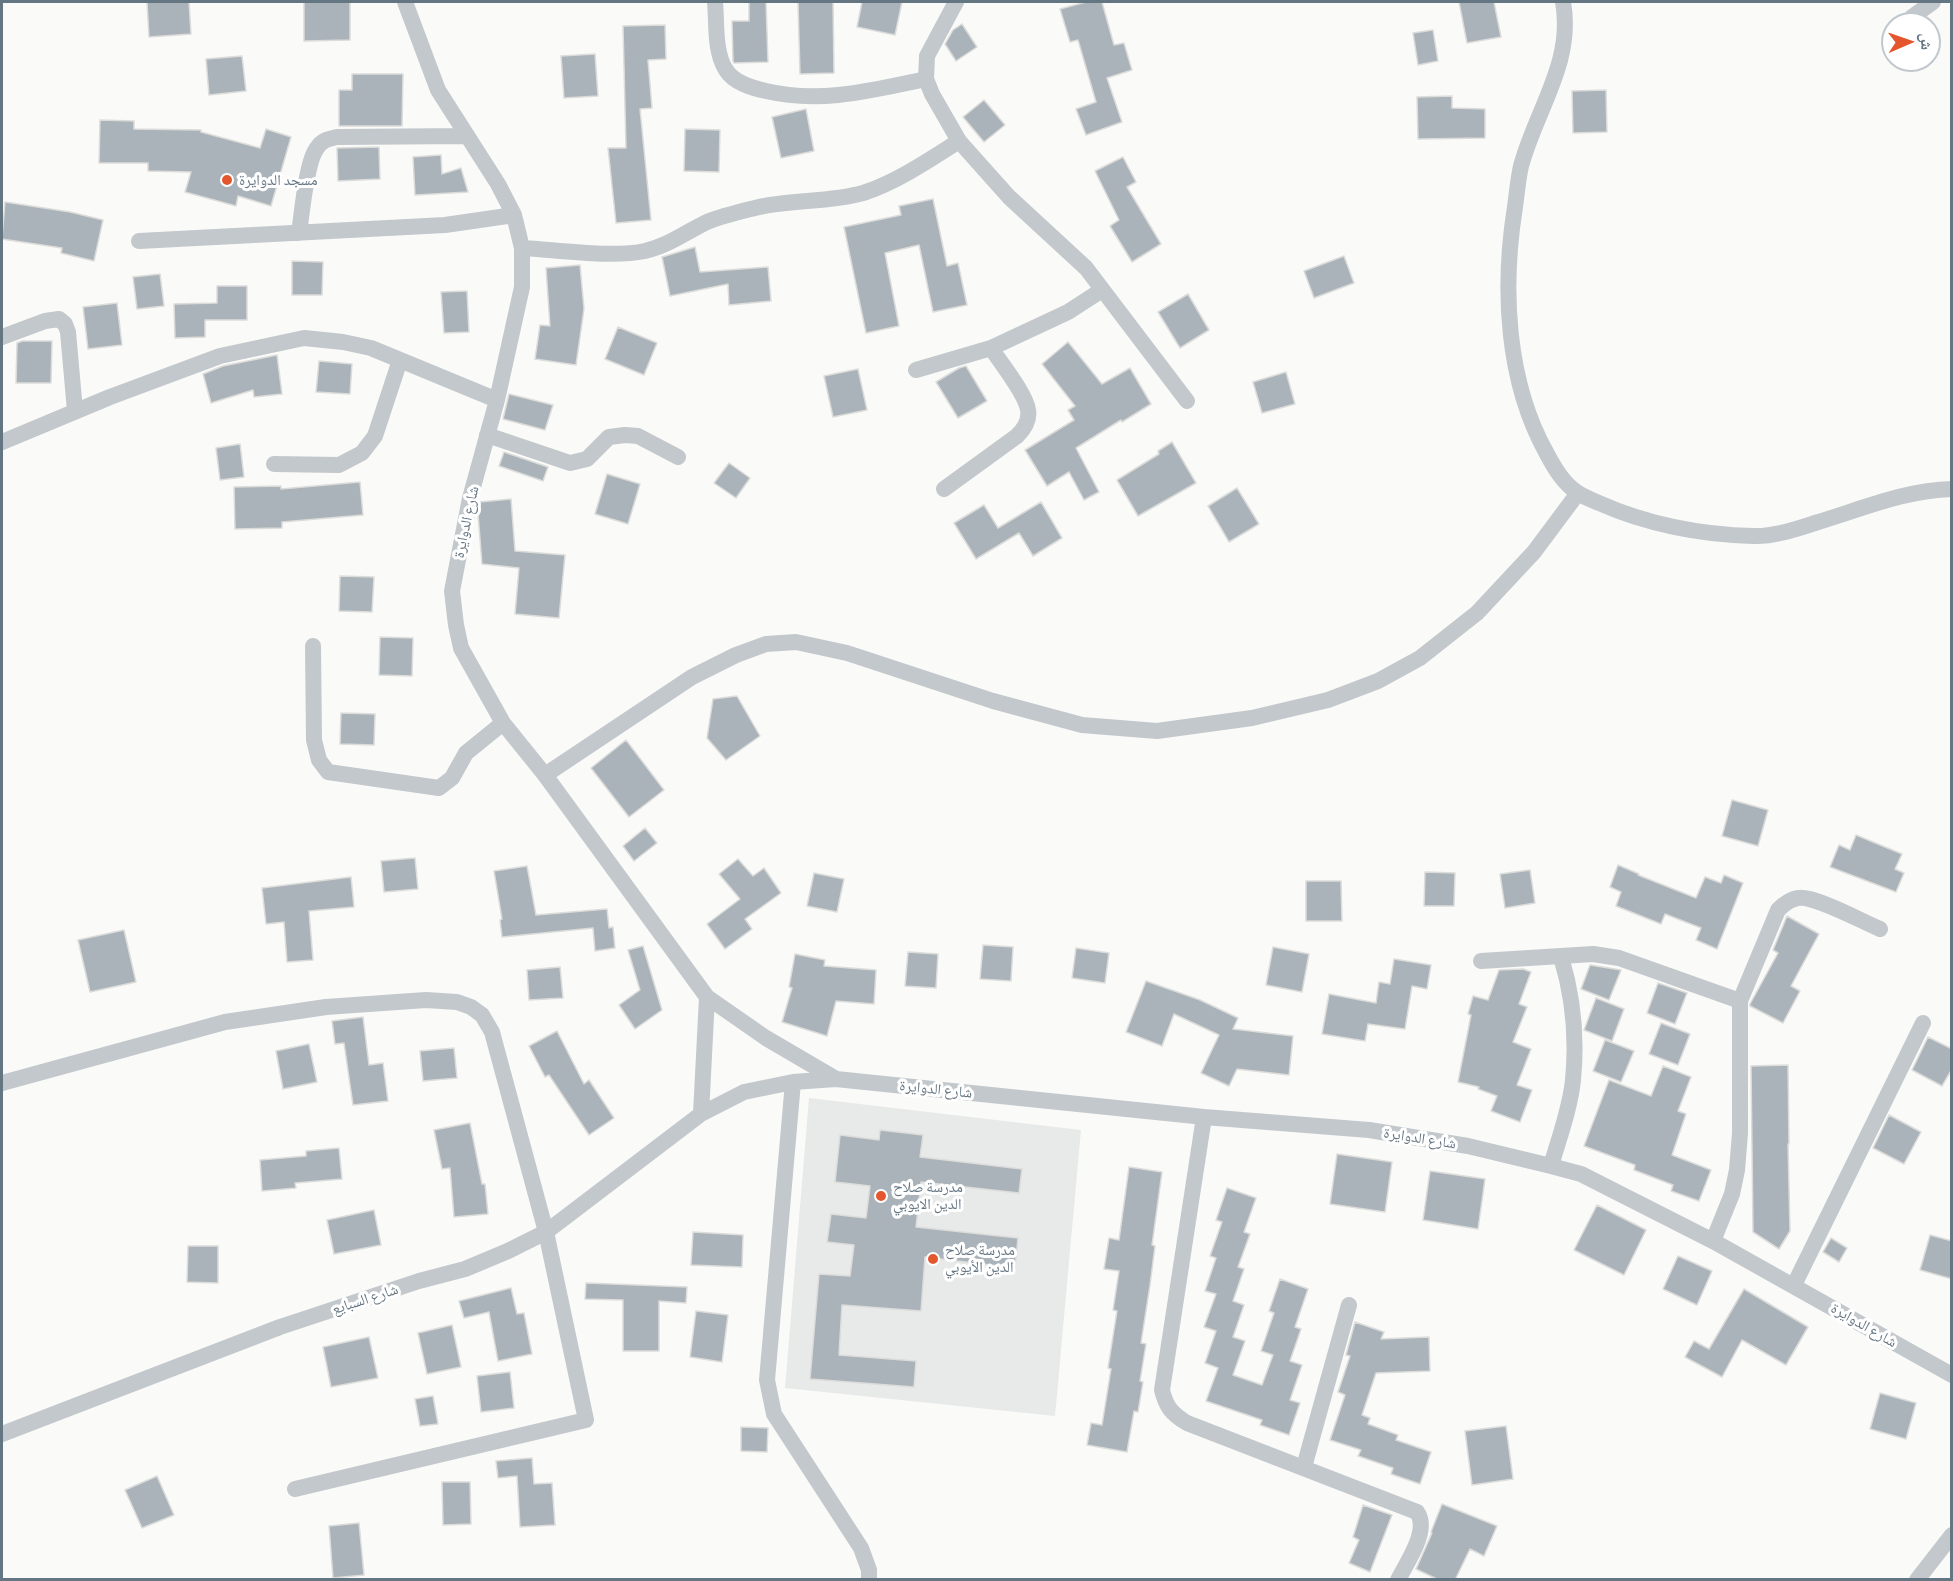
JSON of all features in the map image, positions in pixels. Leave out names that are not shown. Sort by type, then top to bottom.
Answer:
[{"type":"street","name":"شارع الدوايرة","points":[[405,2],[438,90],[498,184],[514,215],[522,248],[522,287],[497,400],[470,498],[452,591],[461,648],[503,723],[545,775],[707,998],[766,1038],[836,1079],[1204,1117],[1369,1130],[1468,1146],[1581,1174],[1713,1241],[1952,1375]]},
{"type":"street","points":[[716,2],[719,49],[726,69],[737,81],[755,89],[797,97],[823,98],[926,79]]},
{"type":"street","points":[[956,2],[927,56],[926,79],[959,141],[1009,197],[1086,268],[1187,401]]},
{"type":"street","points":[[1563,2],[1565,44],[1559,70],[1533,128],[1521,168],[1511,233],[1508,305],[1514,355],[1536,434],[1557,472],[1578,493],[1610,507],[1655,522],[1708,532],[1756,536],[1797,529],[1910,495],[1952,489]]},
{"type":"street","points":[[1919,12],[1933,2]]},
{"type":"street","points":[[299,233],[311,162],[315,149],[325,140],[337,137],[467,136]]},
{"type":"street","points":[[522,248],[618,253],[644,251],[668,244],[708,222],[734,213],[758,207],[822,200],[864,192],[918,166],[959,141]]},
{"type":"street","points":[[139,241],[445,225],[514,215]]},
{"type":"street","points":[[916,370],[991,348],[1068,312],[1102,290]]},
{"type":"street","points":[[2,337],[45,321],[59,319],[65,324],[68,332],[75,411]]},
{"type":"street","points":[[2,442],[75,411],[220,356],[304,338],[343,342],[371,348],[497,400]]},
{"type":"street","points":[[944,489],[1025,428],[1029,412],[1026,400],[991,348]]},
{"type":"street","points":[[274,464],[339,465],[362,453],[375,436],[400,360]]},
{"type":"street","points":[[487,435],[570,463],[587,459],[609,437],[625,435],[638,436],[678,457]]},
{"type":"street","points":[[545,775],[692,677],[736,655],[766,644],[796,642],[847,653],[993,701],[1082,725],[1157,731],[1252,718],[1328,700],[1378,681],[1419,658],[1477,613],[1534,552],[1578,493]]},
{"type":"street","points":[[312,646],[314,740],[319,760],[328,772],[439,788],[452,778],[466,753],[503,723]]},
{"type":"street","points":[[1713,1241],[1732,1194],[1737,1170],[1740,1133],[1740,1001],[1778,910],[1786,902],[1800,897],[1814,900],[1880,929]]},
{"type":"street","points":[[1481,961],[1593,954],[1619,958],[1740,1001]]},
{"type":"street","points":[[1551,1166],[1573,1081],[1574,1053],[1570,984],[1561,957]]},
{"type":"street","points":[[701,1114],[707,998]]},
{"type":"street","points":[[2,1083],[225,1022],[326,1007],[426,1000],[457,1002],[471,1007],[482,1015],[492,1032],[546,1232],[586,1420],[295,1489]]},
{"type":"street","points":[[1794,1285],[1923,1023]]},
{"type":"street","name":"شارع السبايع","points":[[2,1434],[280,1327],[419,1281],[465,1269],[508,1251],[546,1232],[701,1114],[744,1092],[793,1082],[836,1079]]},
{"type":"street","points":[[793,1082],[767,1380],[774,1414],[861,1548],[869,1570],[869,1580]]},
{"type":"street","points":[[1204,1117],[1162,1390],[1165,1403],[1173,1415],[1187,1423],[1417,1512],[1421,1517],[1421,1534],[1400,1579]]},
{"type":"street","points":[[1304,1467],[1349,1305]]},
{"type":"street","points":[[1917,1580],[1952,1535]]},
{"type":"shaded area","name":"مدرسة صلاح الدين الأيوبي","points":[[809,1098],[1081,1130],[1055,1416],[785,1388]]},
{"type":"building","points":[[147,2],[189,2],[191,34],[149,37]]},
{"type":"building","points":[[304,2],[350,2],[350,40],[304,41]]},
{"type":"building","points":[[749,2],[766,2],[768,62],[734,63],[733,61],[732,21],[749,21]]},
{"type":"building","points":[[798,2],[833,2],[834,73],[800,74]]},
{"type":"building","points":[[862,2],[902,2],[895,35],[857,27]]},
{"type":"building","points":[[1086,2],[1102,2],[1114,45],[1124,43],[1132,70],[1107,78],[1122,122],[1086,135],[1076,109],[1096,102],[1078,40],[1070,42],[1060,9]]},
{"type":"building","points":[[1459,2],[1494,2],[1501,37],[1467,43]]},
{"type":"building","points":[[962,24],[977,47],[956,61],[945,44],[953,30]]},
{"type":"building","points":[[665,25],[666,59],[648,60],[652,108],[640,109],[651,220],[616,223],[608,148],[626,148],[623,26]]},
{"type":"building","points":[[1433,30],[1438,61],[1418,65],[1413,33]]},
{"type":"building","points":[[595,54],[598,96],[564,98],[561,56]]},
{"type":"building","points":[[242,56],[246,91],[209,95],[206,59]]},
{"type":"building","points":[[352,74],[403,74],[402,126],[339,126],[339,90],[352,90]]},
{"type":"building","points":[[1606,90],[1607,132],[1573,133],[1572,91]]},
{"type":"building","points":[[1452,96],[1452,108],[1485,109],[1485,138],[1418,139],[1417,97]]},
{"type":"building","points":[[984,100],[1005,125],[984,142],[963,117]]},
{"type":"building","points":[[806,109],[814,151],[781,158],[772,117]]},
{"type":"building","points":[[100,120],[134,121],[134,129],[201,130],[201,132],[260,148],[266,129],[291,137],[271,206],[238,196],[236,206],[185,192],[191,172],[148,171],[148,163],[99,163]]},
{"type":"building","points":[[685,129],[720,130],[719,172],[684,171]]},
{"type":"building","points":[[379,147],[380,179],[338,181],[337,148]]},
{"type":"building","points":[[441,155],[442,174],[461,168],[468,192],[415,195],[413,157]]},
{"type":"building","points":[[1123,157],[1136,182],[1127,187],[1161,244],[1132,262],[1110,226],[1119,220],[1095,171]]},
{"type":"building","points":[[933,199],[947,266],[958,263],[967,305],[933,312],[919,245],[885,253],[899,326],[866,333],[844,227],[901,215],[899,206]]},
{"type":"building","points":[[5,202],[70,212],[103,220],[94,261],[61,253],[62,248],[2,239]]},
{"type":"building","points":[[695,247],[700,272],[768,267],[771,301],[729,305],[728,284],[670,296],[662,257]]},
{"type":"building","points":[[1344,256],[1354,283],[1314,298],[1304,271]]},
{"type":"building","points":[[292,261],[323,262],[322,295],[292,295]]},
{"type":"building","points":[[580,265],[584,309],[576,365],[535,359],[540,325],[550,326],[546,268]]},
{"type":"building","points":[[160,274],[164,306],[137,309],[133,277]]},
{"type":"building","points":[[217,286],[247,286],[247,320],[205,320],[205,337],[175,338],[174,304],[217,303]]},
{"type":"building","points":[[467,291],[469,332],[444,333],[441,292]]},
{"type":"building","points":[[1188,294],[1209,330],[1180,348],[1158,312]]},
{"type":"building","points":[[117,303],[122,345],[88,349],[83,307]]},
{"type":"building","points":[[618,327],[657,343],[644,375],[605,359]]},
{"type":"building","points":[[52,341],[51,383],[16,383],[17,343]]},
{"type":"building","points":[[1068,342],[1102,384],[1130,368],[1151,404],[1076,448],[1099,492],[1084,500],[1069,472],[1047,486],[1025,450],[1074,420],[1068,410],[1075,406],[1042,364]]},
{"type":"building","points":[[277,355],[282,394],[254,397],[253,390],[211,403],[203,374],[223,366]]},
{"type":"building","points":[[319,361],[352,364],[350,394],[316,392]]},
{"type":"building","points":[[966,366],[987,401],[958,418],[936,382]]},
{"type":"building","points":[[858,369],[867,410],[833,417],[824,376]]},
{"type":"building","points":[[1286,372],[1295,404],[1262,413],[1253,382]]},
{"type":"building","points":[[509,394],[553,405],[545,430],[503,419]]},
{"type":"building","points":[[1172,442],[1196,483],[1138,516],[1117,480],[1159,454],[1158,451]]},
{"type":"building","points":[[240,444],[244,477],[220,480],[216,448]]},
{"type":"building","points":[[504,452],[548,467],[543,481],[499,466]]},
{"type":"building","points":[[729,463],[750,478],[736,498],[714,483]]},
{"type":"building","points":[[607,474],[640,484],[628,524],[595,514]]},
{"type":"building","points":[[360,482],[363,515],[282,522],[282,528],[235,529],[234,487],[281,486],[281,489]]},
{"type":"building","points":[[1237,488],[1259,524],[1229,542],[1208,506]]},
{"type":"building","points":[[511,499],[515,551],[565,555],[559,618],[515,614],[519,568],[482,564],[478,514],[480,502]]},
{"type":"building","points":[[1041,502],[1062,538],[1033,556],[1019,533],[976,559],[954,523],[984,505],[998,528]]},
{"type":"building","points":[[340,576],[374,577],[372,612],[339,611]]},
{"type":"building","points":[[380,637],[413,638],[412,676],[379,675]]},
{"type":"building","points":[[737,696],[760,736],[726,760],[707,738],[713,699]]},
{"type":"building","points":[[341,713],[375,714],[374,745],[340,744]]},
{"type":"building","points":[[626,740],[664,790],[629,817],[591,768]]},
{"type":"building","points":[[1732,800],[1768,810],[1758,846],[1722,836]]},
{"type":"building","points":[[645,828],[657,843],[634,861],[623,846]]},
{"type":"building","points":[[1856,835],[1902,854],[1895,869],[1904,873],[1896,892],[1830,867],[1839,845],[1850,850]]},
{"type":"building","points":[[415,858],[418,889],[384,892],[381,861]]},
{"type":"building","points":[[738,859],[753,876],[764,868],[781,893],[745,919],[752,929],[725,949],[707,924],[740,899],[719,874]]},
{"type":"building","points":[[1618,865],[1696,898],[1705,877],[1721,883],[1724,875],[1743,883],[1717,949],[1696,940],[1701,928],[1665,914],[1661,924],[1616,906],[1621,892],[1610,887]]},
{"type":"building","points":[[527,866],[536,915],[607,909],[609,928],[613,927],[615,948],[595,951],[593,928],[502,937],[500,920],[502,919],[494,871]]},
{"type":"building","points":[[1530,870],[1535,903],[1505,908],[1500,874]]},
{"type":"building","points":[[1425,872],[1455,873],[1454,906],[1424,906]]},
{"type":"building","points":[[814,873],[844,879],[837,912],[807,906]]},
{"type":"building","points":[[351,877],[354,907],[309,911],[313,960],[287,962],[284,922],[266,924],[262,888]]},
{"type":"building","points":[[1306,881],[1341,881],[1342,921],[1306,921]]},
{"type":"building","points":[[1787,916],[1819,934],[1791,986],[1800,991],[1783,1023],[1750,1004],[1778,953],[1773,950]]},
{"type":"building","points":[[124,930],[136,982],[90,992],[78,940]]},
{"type":"building","points":[[983,945],[1013,947],[1011,981],[980,979]]},
{"type":"building","points":[[643,946],[662,1010],[635,1029],[619,1005],[640,990],[628,950]]},
{"type":"building","points":[[1273,947],[1309,954],[1302,992],[1266,985]]},
{"type":"building","points":[[1076,948],[1109,953],[1105,983],[1072,978]]},
{"type":"building","points":[[908,952],[938,954],[936,988],[905,986]]},
{"type":"building","points":[[795,954],[825,960],[824,966],[876,970],[874,1004],[836,1001],[827,1036],[782,1022],[792,988],[789,987]]},
{"type":"building","points":[[1394,959],[1431,965],[1427,989],[1412,986],[1405,1029],[1368,1024],[1365,1041],[1322,1034],[1329,994],[1376,1003],[1379,982],[1390,984]]},
{"type":"building","points":[[1590,965],[1621,970],[1609,1000],[1581,989]]},
{"type":"building","points":[[560,967],[563,998],[529,1000],[527,970]]},
{"type":"building","points":[[1523,969],[1531,972],[1519,1004],[1527,1007],[1513,1042],[1531,1049],[1517,1085],[1532,1090],[1520,1122],[1491,1111],[1497,1096],[1478,1089],[1479,1087],[1458,1082],[1471,1015],[1468,1014],[1473,996],[1488,1000],[1499,970]]},
{"type":"building","points":[[1146,981],[1200,1000],[1238,1018],[1233,1029],[1293,1036],[1289,1075],[1237,1069],[1229,1086],[1201,1073],[1219,1035],[1174,1014],[1162,1046],[1126,1032]]},
{"type":"building","points":[[1658,983],[1687,993],[1675,1024],[1647,1013]]},
{"type":"building","points":[[1596,998],[1624,1009],[1612,1041],[1584,1030]]},
{"type":"building","points":[[363,1017],[369,1065],[383,1063],[388,1101],[353,1105],[344,1043],[335,1044],[332,1021]]},
{"type":"building","points":[[1661,1023],[1690,1034],[1678,1065],[1649,1054]]},
{"type":"building","points":[[557,1031],[584,1084],[589,1080],[614,1118],[589,1135],[549,1075],[545,1077],[529,1046]]},
{"type":"building","points":[[1928,1037],[1952,1049],[1952,1069],[1942,1086],[1912,1070]]},
{"type":"building","points":[[1605,1040],[1634,1051],[1621,1082],[1593,1071]]},
{"type":"building","points":[[309,1044],[317,1082],[283,1089],[276,1051]]},
{"type":"building","points":[[454,1048],[457,1078],[423,1081],[420,1051]]},
{"type":"building","points":[[1788,1065],[1790,1231],[1779,1249],[1753,1232],[1751,1066]]},
{"type":"building","points":[[1663,1066],[1691,1077],[1678,1111],[1686,1114],[1672,1155],[1711,1170],[1699,1201],[1671,1191],[1673,1185],[1634,1170],[1635,1165],[1584,1146],[1609,1080],[1651,1096]]},
{"type":"building","points":[[1889,1115],[1921,1132],[1904,1164],[1873,1148]]},
{"type":"building","points":[[470,1123],[482,1184],[485,1184],[488,1214],[454,1217],[450,1168],[442,1169],[434,1130]]},
{"type":"building","points":[[880,1130],[923,1135],[920,1157],[1022,1169],[1019,1193],[921,1182],[916,1227],[1018,1238],[1015,1268],[925,1257],[921,1311],[842,1305],[839,1355],[916,1361],[914,1387],[810,1379],[819,1274],[850,1276],[854,1245],[827,1242],[831,1214],[866,1218],[870,1186],[835,1182],[840,1135],[879,1140]]},
{"type":"building","points":[[339,1148],[342,1179],[295,1183],[296,1188],[262,1191],[260,1160],[306,1156],[306,1151]]},
{"type":"building","points":[[1337,1154],[1392,1162],[1385,1212],[1330,1204]]},
{"type":"building","points":[[1129,1167],[1162,1172],[1152,1245],[1155,1246],[1141,1343],[1146,1344],[1140,1381],[1143,1382],[1138,1412],[1134,1411],[1127,1452],[1087,1445],[1091,1423],[1102,1425],[1111,1369],[1108,1368],[1117,1311],[1113,1310],[1119,1271],[1104,1269],[1109,1238],[1119,1240]]},
{"type":"building","points":[[1430,1171],[1485,1179],[1478,1229],[1423,1220]]},
{"type":"building","points":[[1227,1188],[1256,1198],[1244,1232],[1250,1234],[1238,1267],[1244,1269],[1233,1301],[1244,1305],[1233,1337],[1245,1341],[1233,1375],[1262,1385],[1273,1355],[1261,1351],[1274,1313],[1269,1311],[1280,1279],[1308,1289],[1295,1327],[1301,1329],[1290,1361],[1302,1365],[1290,1400],[1300,1403],[1289,1435],[1260,1425],[1262,1420],[1206,1401],[1218,1368],[1205,1363],[1216,1331],[1204,1327],[1216,1294],[1205,1291],[1216,1258],[1210,1256],[1222,1222],[1216,1220]]},
{"type":"building","points":[[1597,1205],[1646,1230],[1624,1275],[1574,1250]]},
{"type":"building","points":[[374,1210],[381,1245],[334,1254],[327,1220]]},
{"type":"building","points":[[693,1232],[743,1235],[742,1267],[691,1265]]},
{"type":"building","points":[[1930,1235],[1952,1241],[1952,1279],[1920,1270]]},
{"type":"building","points":[[1831,1238],[1847,1248],[1839,1262],[1823,1252]]},
{"type":"building","points":[[188,1246],[218,1246],[218,1283],[187,1282]]},
{"type":"building","points":[[1678,1256],[1712,1271],[1697,1305],[1663,1289]]},
{"type":"building","points":[[586,1283],[687,1287],[686,1303],[659,1301],[659,1351],[623,1351],[623,1300],[585,1299]]},
{"type":"building","points":[[511,1288],[517,1314],[524,1313],[532,1354],[498,1361],[489,1312],[464,1318],[459,1301]]},
{"type":"building","points":[[1744,1289],[1808,1327],[1786,1365],[1742,1340],[1722,1377],[1685,1357],[1694,1341],[1709,1349]]},
{"type":"building","points":[[696,1311],[728,1315],[722,1362],[690,1357]]},
{"type":"building","points":[[1355,1322],[1384,1332],[1381,1339],[1429,1337],[1430,1371],[1376,1373],[1362,1415],[1370,1418],[1368,1424],[1398,1435],[1396,1440],[1431,1452],[1420,1484],[1391,1474],[1393,1468],[1358,1456],[1361,1450],[1330,1440],[1345,1395],[1338,1392],[1350,1356],[1346,1355]]},
{"type":"building","points":[[452,1325],[461,1367],[427,1374],[418,1333]]},
{"type":"building","points":[[369,1337],[378,1378],[331,1387],[323,1347]]},
{"type":"building","points":[[510,1372],[514,1408],[481,1412],[477,1376]]},
{"type":"building","points":[[1880,1393],[1916,1403],[1906,1439],[1870,1429]]},
{"type":"building","points":[[433,1396],[438,1424],[420,1426],[415,1399]]},
{"type":"building","points":[[1506,1426],[1513,1479],[1472,1485],[1465,1431]]},
{"type":"building","points":[[741,1427],[768,1428],[767,1452],[741,1451]]},
{"type":"building","points":[[532,1458],[534,1484],[552,1483],[555,1525],[520,1527],[517,1476],[498,1478],[496,1461]]},
{"type":"building","points":[[157,1476],[174,1515],[142,1528],[125,1490]]},
{"type":"building","points":[[442,1482],[470,1482],[471,1524],[443,1525]]},
{"type":"building","points":[[1442,1504],[1497,1526],[1484,1556],[1470,1549],[1455,1580],[1439,1580],[1416,1569]]},
{"type":"building","points":[[1363,1505],[1392,1515],[1370,1572],[1349,1563],[1359,1540],[1353,1537]]},
{"type":"building","points":[[359,1523],[364,1575],[333,1578],[329,1526]]},
{"type":"place","name":"مسجد الدوايرة","points":[[227,180]]},
{"type":"place","name":"مدرسة صلاح الدين الايوبي","points":[[881,1196]]},
{"type":"place","name":"مدرسة صلاح الدين الأيوبي","points":[[933,1259]]}]
